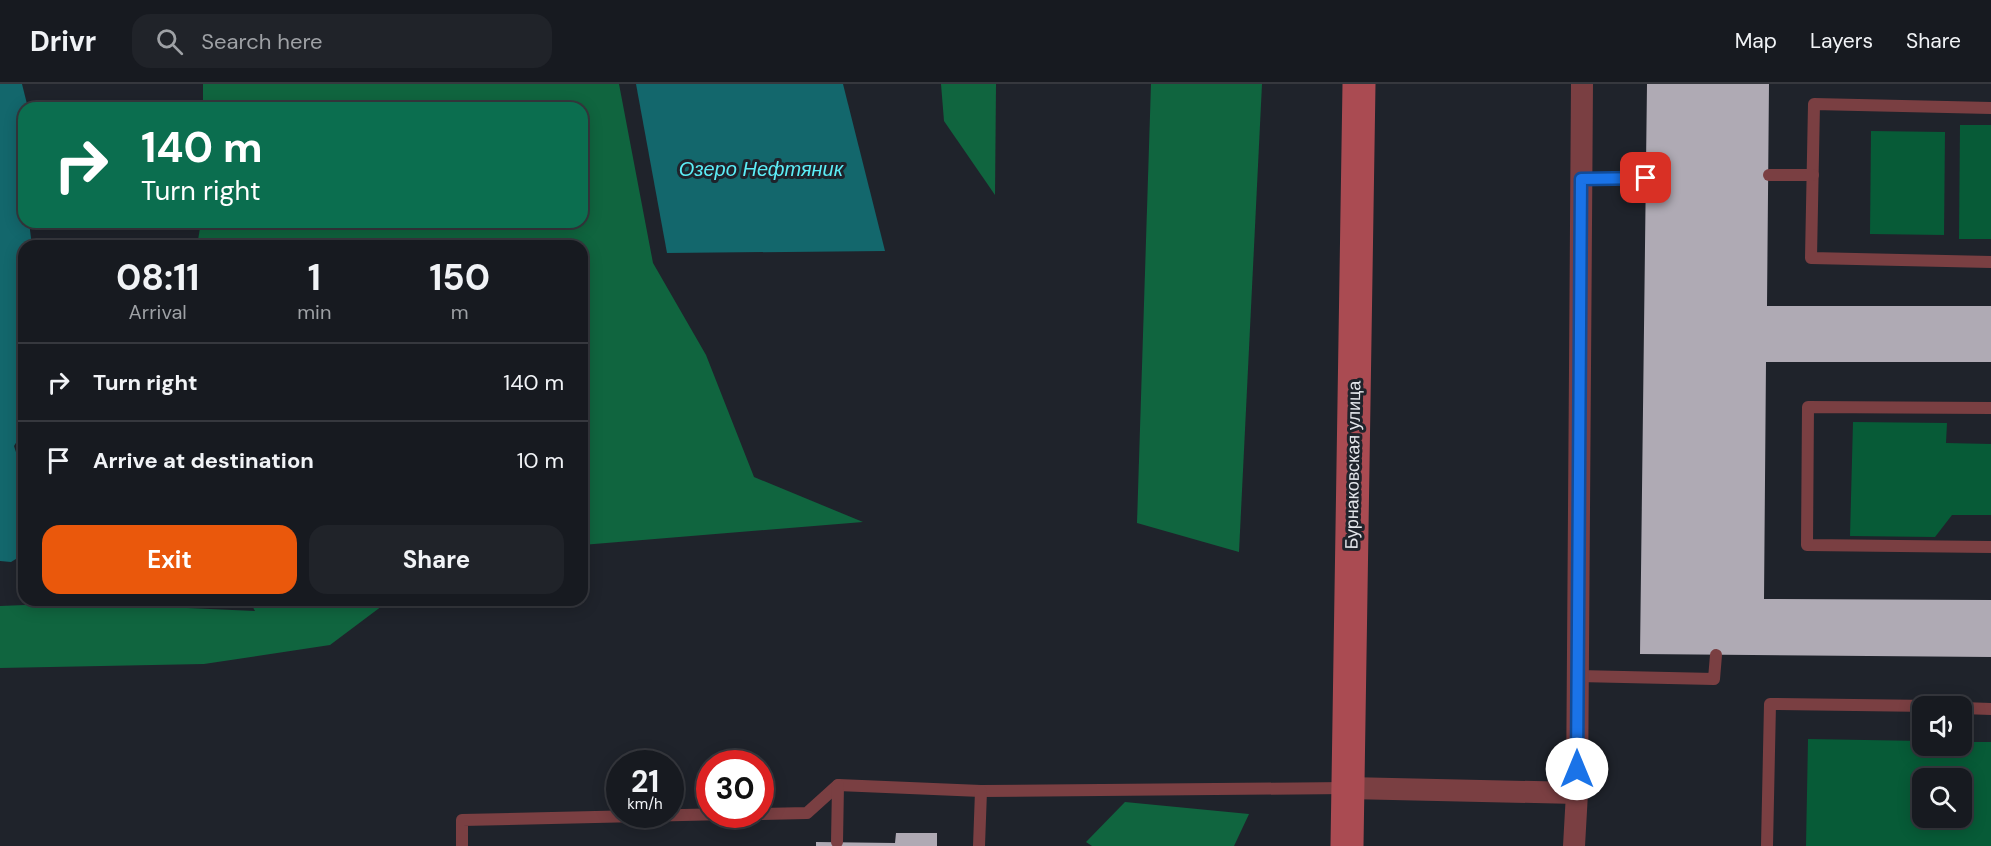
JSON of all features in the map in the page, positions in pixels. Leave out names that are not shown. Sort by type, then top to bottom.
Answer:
[{"type":"main road","name":"Бурнаковская улица","points":[[1347,846],[1359,84]]},
{"type":"street","points":[[1574,846],[1577,793],[1582,84]]},
{"type":"street","points":[[1348,788],[1577,793]]},
{"type":"lane","points":[[1991,108],[1814,104],[1811,258],[1991,262]]},
{"type":"lane","points":[[1768,175],[1813,175]]},
{"type":"lane","points":[[1581,179],[1646,178]]},
{"type":"lane","points":[[1991,408],[1808,407],[1807,534],[1807,545],[1991,547]]},
{"type":"lane","points":[[1578,676],[1714,679],[1716,655]]},
{"type":"lane","points":[[1767,846],[1770,704],[1912,706]]},
{"type":"lane","points":[[1972,708],[1991,709]]},
{"type":"lane","points":[[774,814],[807,813],[838,785],[981,791],[1348,788]]},
{"type":"lane","points":[[837,842],[838,785]]},
{"type":"lane","points":[[980,846],[981,791]]},
{"type":"lane","points":[[462,846],[462,820],[696,815]]},
{"type":"green space","points":[[203,84],[619,84],[653,263],[706,355],[754,477],[863,522],[588,545],[588,240],[198,240],[200,228],[588,228],[588,102],[203,102]]},
{"type":"green space","points":[[941,84],[996,84],[995,195],[944,121]]},
{"type":"green space","points":[[1151,84],[1262,84],[1239,552],[1137,523]]},
{"type":"green space","points":[[1960,125],[1991,125],[1991,239],[1959,239]]},
{"type":"green space","points":[[1871,131],[1945,132],[1944,235],[1870,234]]},
{"type":"green space","points":[[1853,422],[1947,423],[1946,443],[1991,444],[1991,515],[1952,515],[1935,537],[1850,536]]},
{"type":"green space","points":[[0,606],[142,606],[255,611],[252,606],[382,606],[330,645],[204,664],[0,668]]},
{"type":"green space","points":[[1808,739],[1912,741],[1912,756],[1972,756],[1972,742],[1991,742],[1991,846],[1806,846]]},
{"type":"green space","points":[[1125,802],[1249,814],[1234,846],[1092,846],[1086,842]]},
{"type":"water","points":[[0,84],[22,84],[26,102],[18,102],[18,228],[30,228],[31,240],[18,240],[18,440],[14,446],[18,458],[18,558],[11,562],[0,561]]},
{"type":"water","name":"Озеро Нефтяник","points":[[636,84],[843,84],[885,251],[667,253]]},
{"type":"building","points":[[1647,84],[1769,84],[1767,306],[1991,306],[1991,362],[1766,362],[1764,599],[1991,600],[1991,657],[1640,654]]},
{"type":"building","points":[[896,833],[937,833],[937,846],[816,846],[816,842],[895,843]]},
{"type":"route","points":[[1577,769],[1581,179],[1646,178]]}]
